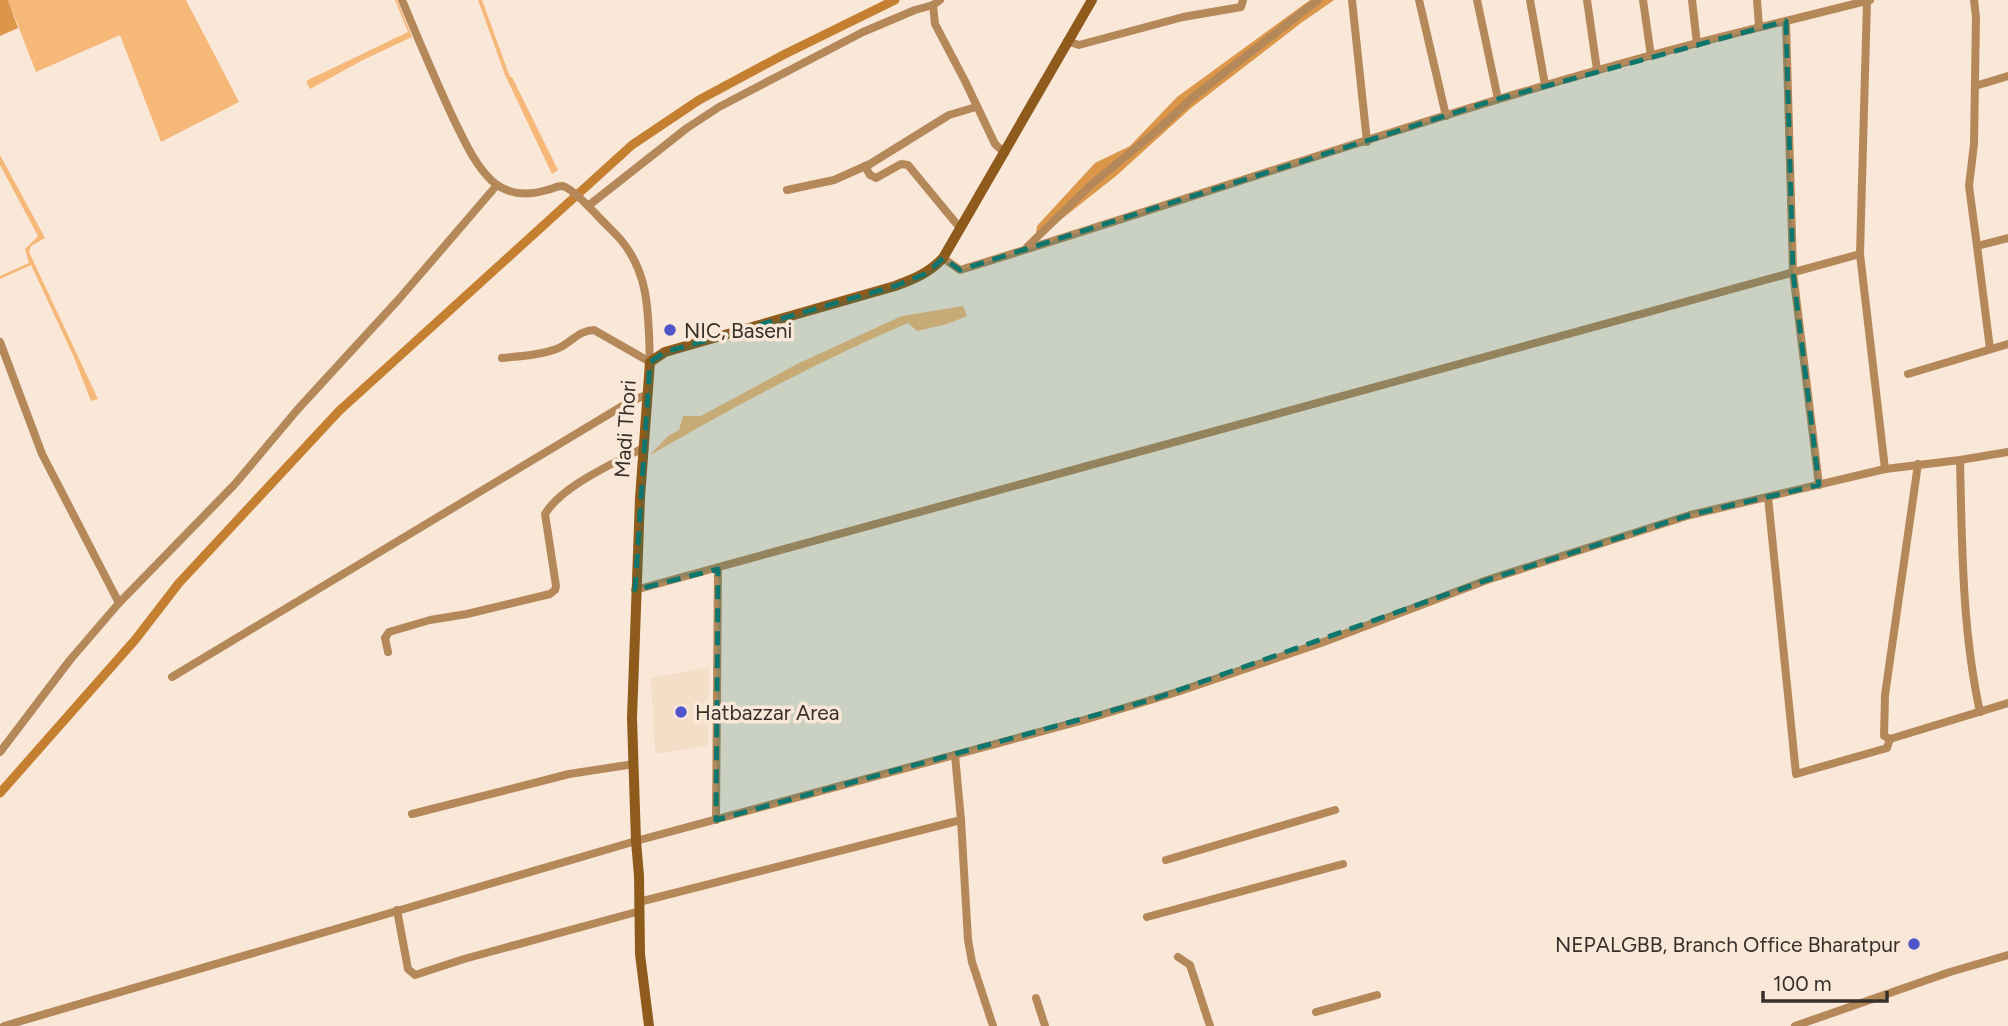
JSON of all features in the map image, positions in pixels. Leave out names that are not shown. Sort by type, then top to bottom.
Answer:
[{"type":"main road","name":"Madi Thori","points":[[649,1026],[640,954],[632,718],[635,590],[650,362],[665,352],[895,286],[927,273],[943,258],[1092,0]]},
{"type":"street","points":[[402,0],[462,136],[480,167],[497,185],[510,192],[533,194],[562,186],[572,191],[625,246],[643,282],[647,302],[650,362]]},
{"type":"street","points":[[1068,41],[1079,45],[1183,17],[1241,7],[1243,0]]},
{"type":"street","points":[[1352,0],[1367,142]]},
{"type":"street","points":[[1419,0],[1446,116]]},
{"type":"street","points":[[1477,0],[1497,99]]},
{"type":"street","points":[[1530,0],[1545,85]]},
{"type":"street","points":[[1587,0],[1597,70]]},
{"type":"street","points":[[1643,0],[1651,56]]},
{"type":"street","points":[[1692,0],[1697,44]]},
{"type":"street","points":[[1757,0],[1759,27]]},
{"type":"street","points":[[943,258],[960,270],[1497,99],[1597,70],[1868,0],[1860,254],[1885,469]]},
{"type":"street","points":[[1974,0],[1974,144],[1969,186],[1990,349]]},
{"type":"street","points":[[585,204],[719,107],[863,32],[937,2],[935,24],[995,144],[1005,153]]},
{"type":"street","points":[[1024,250],[1092,184],[1192,98],[1312,2]]},
{"type":"street","points":[[1786,21],[1793,272],[1819,485]]},
{"type":"street","points":[[1975,86],[2008,76]]},
{"type":"street","points":[[787,190],[834,180],[865,166],[949,115],[976,107]]},
{"type":"street","points":[[865,166],[873,178],[876,178],[901,164],[908,165],[960,228]]},
{"type":"street","points":[[0,752],[70,660],[119,603],[235,484],[497,185]]},
{"type":"street","points":[[1978,246],[2008,238]]},
{"type":"street","points":[[635,590],[1860,254]]},
{"type":"street","points":[[502,358],[549,351],[582,333],[594,330],[650,362]]},
{"type":"street","points":[[0,342],[42,454],[119,603]]},
{"type":"street","points":[[1908,374],[2008,344]]},
{"type":"street","points":[[172,677],[629,402],[646,395]]},
{"type":"street","points":[[388,652],[385,638],[389,632],[430,620],[550,594],[555,590],[545,514],[548,508],[560,496],[600,470],[643,448]]},
{"type":"street","points":[[4,1026],[20,1024],[117,992],[636,841],[1177,692],[1321,643],[1487,580],[1690,515],[1885,469],[2008,452]]},
{"type":"street","points":[[1960,460],[1968,627],[1973,681],[1980,712]]},
{"type":"street","points":[[1918,464],[1885,695],[1884,736],[1890,739],[2008,703]]},
{"type":"street","points":[[1768,497],[1796,774],[1887,748],[1890,739]]},
{"type":"street","points":[[716,820],[718,569]]},
{"type":"street","points":[[955,755],[968,940],[972,962],[993,1026]]},
{"type":"street","points":[[412,814],[569,774],[634,764]]},
{"type":"street","points":[[1166,860],[1335,810]]},
{"type":"street","points":[[397,910],[408,969],[415,975],[639,907],[961,820]]},
{"type":"street","points":[[1147,917],[1343,864]]},
{"type":"street","points":[[1795,1026],[1950,972],[2008,956]]},
{"type":"street","points":[[1178,957],[1190,965],[1210,1026]]},
{"type":"street","points":[[1316,1012],[1377,995]]},
{"type":"street","points":[[1036,998],[1045,1026]]},
{"type":"highlighted area","points":[[1786,21],[1793,272],[1819,485],[1690,515],[1487,580],[1154,699],[716,820],[718,569],[635,590],[650,362],[665,352],[895,286],[927,273],[943,258],[960,270],[1498,99]]},
{"type":"shaded area","points":[[0,0],[8,0],[18,28],[0,36]]},
{"type":"shaded area","points":[[8,0],[186,0],[239,102],[161,142],[120,35],[36,72]]},
{"type":"shaded area","points":[[395,0],[412,37],[310,89],[306,81],[408,32]]},
{"type":"shaded area","points":[[478,0],[482,0],[510,77],[558,170],[552,174],[505,75]]},
{"type":"shaded area","points":[[1310,0],[1334,0],[1191,108],[1116,176],[1035,240],[1037,226],[1095,163],[1130,146],[1177,97]]},
{"type":"shaded area","points":[[0,155],[45,238],[31,246],[29,252],[98,399],[91,401],[31,265],[0,279],[0,276],[29,263],[25,249],[38,236],[0,165]]},
{"type":"shaded area","points":[[963,306],[967,316],[917,331],[908,323],[777,385],[650,455],[668,436],[679,430],[683,416],[701,416],[799,363],[902,316]]},
{"type":"shaded area","name":"Hatbazzar Area","points":[[709,667],[708,746],[655,754],[651,678]]},
{"type":"waterway","points":[[0,793],[135,640],[179,583],[339,411],[632,145],[699,100],[895,0]]},
{"type":"place","name":"NIC, Baseni","points":[[670,330]]},
{"type":"place","name":"Hatbazzar Area","points":[[681,712]]},
{"type":"place","name":"NEPALGBB, Branch Office Bharatpur","points":[[1914,944]]}]
